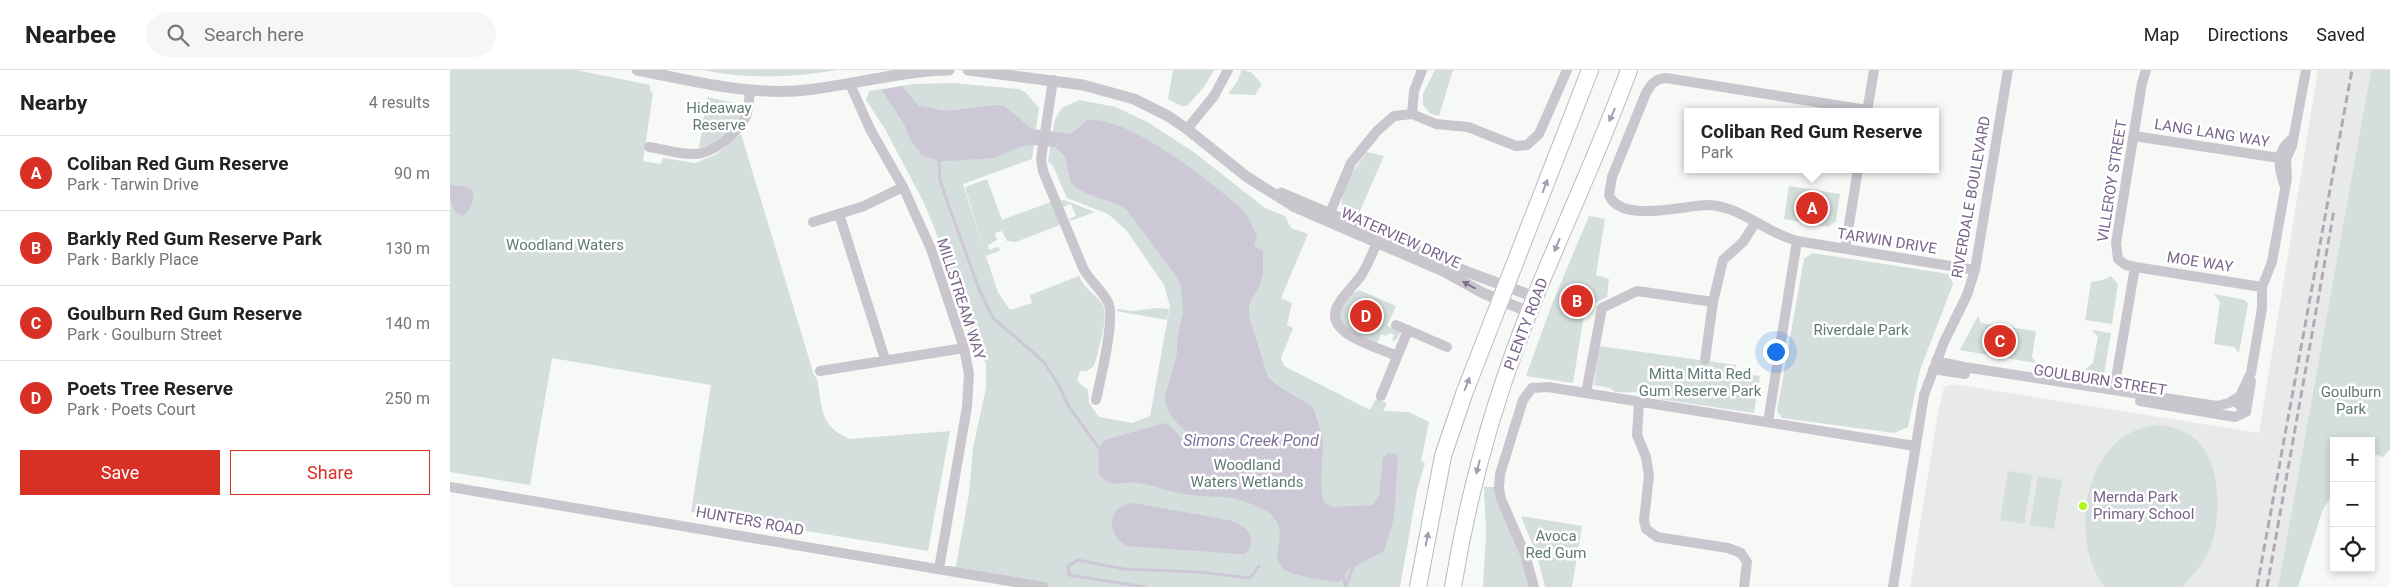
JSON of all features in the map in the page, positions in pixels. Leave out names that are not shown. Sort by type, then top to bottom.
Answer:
[{"type":"highway","points":[[1418,587],[1443,456],[1502,292],[1590,70]]},
{"type":"highway","name":"PLENTY ROAD","points":[[1453,587],[1469,502],[1487,432],[1532,304],[1629,70]]},
{"type":"street","points":[[637,70],[715,86],[750,90],[795,91],[850,84],[908,73],[950,70]]},
{"type":"street","name":"WATERVIEW DRIVE","points":[[968,70],[1053,80],[1092,87],[1134,100],[1168,116],[1263,187],[1295,207],[1328,217],[1443,271],[1532,304]]},
{"type":"street","points":[[1187,129],[1214,96],[1228,70]]},
{"type":"street","points":[[1412,114],[1414,91],[1422,70]]},
{"type":"street","points":[[1328,217],[1351,163],[1387,121],[1401,114],[1412,114],[1436,124],[1468,127],[1516,146],[1527,146],[1539,134],[1567,70]]},
{"type":"street","points":[[1868,108],[1874,70]]},
{"type":"street","name":"RIVERDALE BOULEVARD","points":[[1893,587],[1922,403],[1934,365],[1961,311],[1975,270],[2008,70]]},
{"type":"street","name":"VILLEROY STREET","points":[[2139,70],[2142,83]]},
{"type":"street","name":"VILLEROY STREET","points":[[2135,267],[2122,263],[2118,259],[2116,249],[2142,83],[2146,70]]},
{"type":"street","points":[[2246,412],[2262,308],[2262,287],[2272,262],[2287,178],[2283,159],[2292,139],[2306,70]]},
{"type":"street","name":"TARWIN DRIVE","points":[[1849,108],[1666,78],[1654,82],[1646,93],[1612,177],[1609,189],[1611,199],[1623,207],[1645,210],[1673,210],[1699,206],[1715,206],[1734,211],[1775,234],[1797,241],[1975,270]]},
{"type":"street","points":[[1053,80],[1041,159],[1043,171],[1083,268],[1111,308],[1109,334],[1096,400]]},
{"type":"street","name":"MILLSTREAM WAY","points":[[850,84],[870,129],[903,187],[931,249],[964,348],[969,374],[967,407],[939,569]]},
{"type":"street","points":[[649,147],[697,154],[718,145],[741,124],[747,115],[750,90]]},
{"type":"street","name":"LANG LANG WAY","points":[[2134,136],[2283,159]]},
{"type":"street","points":[[1845,249],[1857,173]]},
{"type":"street","points":[[813,222],[864,206],[903,187]]},
{"type":"street","points":[[839,214],[885,359]]},
{"type":"street","points":[[1705,360],[1713,302],[1723,260],[1743,242],[1756,222]]},
{"type":"street","points":[[1378,239],[1361,276],[1344,293],[1339,302],[1337,321],[1348,334],[1397,356]]},
{"type":"street","points":[[1768,422],[1797,241]]},
{"type":"street","points":[[2114,390],[2135,267]]},
{"type":"street","name":"MOE WAY","points":[[2135,267],[2262,287]]},
{"type":"street","points":[[1586,393],[1599,315],[1605,305],[1637,291],[1713,302]]},
{"type":"street","points":[[1396,325],[1447,347]]},
{"type":"street","points":[[1381,396],[1408,330]]},
{"type":"street","points":[[820,371],[874,363],[885,359],[964,348]]},
{"type":"street","name":"GOULBURN STREET","points":[[1934,365],[1964,367],[2217,406],[2235,400]]},
{"type":"street","name":"GOULBURN STREET","points":[[1934,365],[2235,417],[2246,412]]},
{"type":"street","points":[[2246,412],[2235,400],[2243,391],[2251,373]]},
{"type":"street","points":[[1534,587],[1525,554],[1501,499],[1500,474],[1523,400],[1529,391],[1536,387],[1548,387],[1915,446]]},
{"type":"street","points":[[1639,402],[1637,435],[1646,457],[1649,476],[1644,520],[1646,529],[1657,537],[1728,548],[1741,554],[1747,562],[1744,587]]},
{"type":"street","name":"HUNTERS ROAD","points":[[450,487],[1044,587]]},
{"type":"shaded area","name":"Mernda Park Primary School","points":[[2318,70],[2371,70],[2278,587],[1910,587],[1938,413],[1944,387],[1953,384],[2259,433]]},
{"type":"green space","name":"Woodland Waters","points":[[450,70],[576,70],[650,85],[650,90],[653,93],[643,161],[661,164],[663,158],[695,163],[717,154],[741,134],[814,375],[817,379],[822,408],[828,422],[840,434],[850,439],[950,431],[928,551],[691,512],[711,385],[552,358],[530,485],[450,472]]},
{"type":"green space","points":[[702,70],[837,70],[803,75],[752,76]]},
{"type":"green space","points":[[1173,70],[1214,70],[1204,87],[1187,106],[1181,106],[1168,99]]},
{"type":"green space","points":[[1242,70],[1251,72],[1262,84],[1255,95],[1228,94],[1237,82]]},
{"type":"green space","points":[[1435,70],[1453,70],[1439,116],[1431,114],[1423,105],[1423,94]]},
{"type":"green space","name":"Goulburn Park","points":[[2371,70],[2390,70],[2390,449],[2383,457],[2375,454],[2375,437],[2330,437],[2330,498],[2323,509],[2298,587],[2278,587]]},
{"type":"green space","name":"Woodland Waters Wetlands","points":[[953,83],[1019,89],[1025,92],[1039,108],[1032,159],[963,184],[985,253],[965,187],[987,179],[1002,220],[1051,202],[1060,225],[1016,242],[1007,241],[1002,231],[995,233],[997,240],[988,245],[989,250],[998,247],[1001,250],[986,256],[998,292],[1010,310],[1032,303],[1030,295],[1079,276],[1087,288],[1102,303],[1105,316],[1104,324],[1094,366],[1087,371],[1080,371],[1077,381],[1088,390],[1089,403],[1099,417],[1132,423],[1150,416],[1170,306],[1164,285],[1127,231],[1108,214],[1067,198],[1053,166],[1048,161],[1055,119],[1062,108],[1079,100],[1116,107],[1149,123],[1195,153],[1265,208],[1285,216],[1291,228],[1308,234],[1281,298],[1292,303],[1287,325],[1293,328],[1281,358],[1284,366],[1370,410],[1376,399],[1387,403],[1383,411],[1409,412],[1429,422],[1421,461],[1425,463],[1417,490],[1400,587],[1051,587],[955,571],[969,494],[973,448],[986,388],[986,364],[971,331],[940,242],[923,201],[885,129],[866,100],[869,91],[914,84]]},
{"type":"green space","name":"Hideaway Reserve","points":[[707,97],[744,105],[739,119],[728,132],[713,143],[699,148]]},
{"type":"green space","points":[[1367,152],[1384,156],[1356,220],[1344,214],[1342,198],[1348,181]]},
{"type":"green space","points":[[1789,186],[1840,194],[1836,221],[1828,227],[1784,219]]},
{"type":"green space","points":[[1064,200],[1095,212],[1070,221],[1069,219],[1076,216],[1071,204],[1063,207],[1060,201]]},
{"type":"green space","points":[[1589,216],[1605,219],[1596,275],[1609,279],[1607,297],[1585,308],[1573,383],[1526,376],[1552,304]]},
{"type":"green space","name":"Riverdale Park","points":[[1812,253],[1949,274],[1953,284],[1920,370],[1908,427],[1894,433],[1782,418],[1777,411],[1804,259]]},
{"type":"green space","points":[[2111,276],[2118,284],[2112,324],[2085,320],[2091,282],[2103,280]]},
{"type":"green space","points":[[1359,290],[1396,306],[1387,326],[1401,331],[1396,340],[1392,341],[1394,335],[1391,333],[1385,336],[1381,334],[1377,343],[1348,330],[1340,320],[1339,312],[1348,295]]},
{"type":"green space","points":[[2214,294],[2245,300],[2248,304],[2239,353],[2234,347],[2214,344],[2220,302]]},
{"type":"green space","points":[[1158,308],[1169,309],[1167,320],[1116,311],[1118,309],[1132,311]]},
{"type":"green space","points":[[1978,316],[1981,323],[2036,331],[2032,357],[2036,363],[1960,350]]},
{"type":"green space","points":[[2092,330],[2111,333],[2104,374],[2085,370],[2093,363],[2098,337]]},
{"type":"green space","name":"Mitta Mitta Red Gum Reserve Park","points":[[1599,346],[1736,365],[1735,372],[1760,376],[1754,413],[1659,399],[1643,393],[1615,392],[1610,388],[1594,385]]},
{"type":"green space","points":[[2157,425],[2187,433],[2199,442],[2207,454],[2213,469],[2217,501],[2215,532],[2211,546],[2202,563],[2182,587],[2106,587],[2094,569],[2086,537],[2085,516],[2088,494],[2095,474],[2105,456],[2118,441],[2136,430]]},
{"type":"green space","points":[[2008,471],[2032,475],[2024,524],[2000,520]]},
{"type":"green space","points":[[2038,476],[2062,480],[2054,529],[2030,525]]},
{"type":"green space","points":[[1484,487],[1494,487],[1496,498],[1520,554],[1530,587],[1483,587],[1486,533]]},
{"type":"green space","name":"Avoca Red Gum","points":[[1521,516],[1582,526],[1572,587],[1545,587],[1537,556]]},
{"type":"water","name":"Simons Creek Pond","points":[[902,86],[919,106],[946,111],[997,105],[1004,106],[1032,129],[1071,134],[1087,120],[1105,122],[1125,128],[1168,152],[1240,207],[1247,215],[1257,236],[1254,244],[1263,251],[1263,273],[1260,285],[1249,304],[1249,317],[1268,377],[1278,386],[1313,407],[1323,438],[1322,498],[1326,504],[1333,507],[1373,505],[1379,496],[1383,458],[1388,453],[1398,456],[1394,518],[1384,551],[1348,570],[1341,581],[1310,578],[1285,570],[1279,562],[1277,554],[1280,536],[1279,526],[1273,517],[1261,508],[1234,498],[1184,494],[1134,482],[1115,484],[1102,478],[1099,472],[1099,451],[1101,444],[1105,440],[1164,423],[1171,427],[1179,436],[1189,440],[1189,434],[1167,408],[1165,397],[1177,353],[1177,340],[1183,313],[1181,287],[1176,276],[1127,210],[1084,192],[1071,183],[1065,156],[1055,147],[1030,145],[1020,147],[994,158],[951,161],[939,161],[922,155],[910,139],[904,124],[882,90]]},
{"type":"water","points":[[450,185],[467,187],[473,191],[471,205],[463,216],[453,208]]},
{"type":"water","points":[[1133,503],[1229,520],[1247,530],[1251,537],[1250,548],[1245,554],[1239,554],[1127,546],[1115,535],[1112,521],[1118,509]]},
{"type":"waterway","points":[[939,161],[940,180],[946,198],[979,289],[993,318],[1044,362],[1058,384],[1069,407],[1099,448]]},
{"type":"waterway","points":[[1145,587],[1069,575],[1068,566],[1078,560],[1124,569],[1199,572],[1250,578],[1259,566]]},
{"type":"waterway","points":[[1346,585],[1353,568]]},
{"type":"waterway","points":[[1344,578],[1345,587]]},
{"type":"railway","points":[[2257,587],[2352,70]]},
{"type":"railway","points":[[2267,587],[2334,210]]},
{"type":"place","name":"Coliban Red Gum Reserve","points":[[1812,208]]},
{"type":"place","name":"Barkly Red Gum Reserve Park","points":[[1577,301]]},
{"type":"place","name":"Poets Tree Reserve","points":[[1366,316]]},
{"type":"place","name":"Goulburn Red Gum Reserve","points":[[2000,341]]},
{"type":"place","name":"Mernda Park Primary School","points":[[2083,506]]}]
